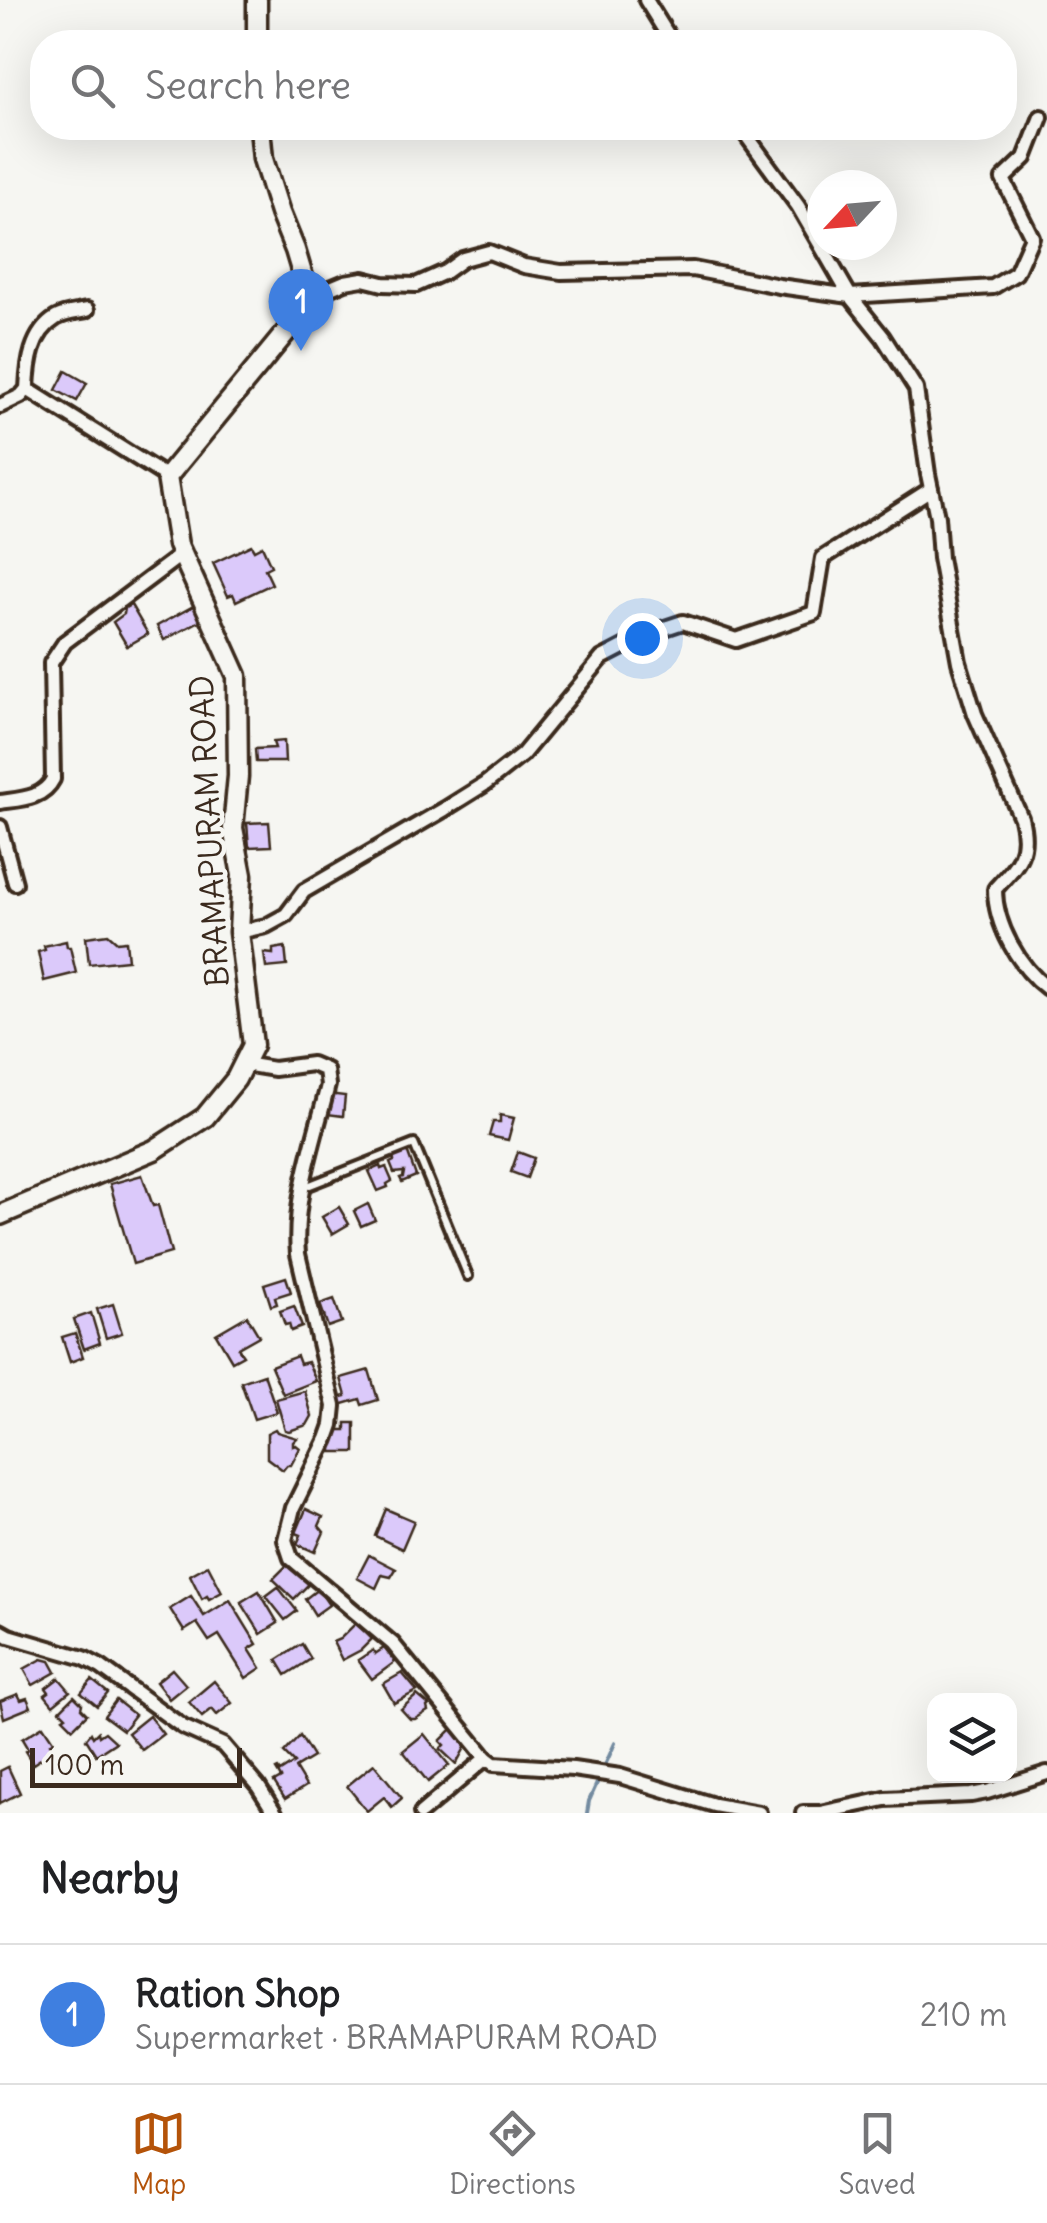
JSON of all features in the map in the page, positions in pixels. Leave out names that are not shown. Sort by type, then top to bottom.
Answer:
[{"type":"street","points":[[257,0],[258,30]]},
{"type":"street","points":[[646,0],[665,30]]},
{"type":"street","points":[[28,389],[167,477],[296,320],[309,297],[345,282],[363,279],[416,285],[463,259],[489,252],[524,266],[561,272],[693,269],[850,296],[992,287],[1016,273],[1032,237],[1004,179],[1025,158],[1041,117]]},
{"type":"street","points":[[261,140],[263,159],[309,297]]},
{"type":"street","points":[[750,140],[798,206],[850,296],[883,337],[916,390],[959,662],[975,714],[1024,832],[1022,854],[995,890],[995,903],[1006,934],[1024,965],[1047,988]]},
{"type":"street","points":[[0,406],[28,389],[28,359],[42,332],[56,317],[87,310]]},
{"type":"street","name":"BRAMAPURAM ROAD","points":[[0,1215],[154,1150],[204,1117],[236,1079],[253,1045],[239,932],[242,874],[233,828],[238,776],[237,676],[178,545],[167,477]]},
{"type":"street","points":[[239,932],[266,926],[286,915],[304,891],[485,784],[522,755],[602,658],[650,633],[683,622],[736,640],[814,613],[823,558],[931,488]]},
{"type":"street","points":[[0,802],[36,796],[53,779],[51,663],[66,642],[182,554]]},
{"type":"street","points":[[0,826],[15,883]]},
{"type":"street","points":[[244,1064],[274,1069],[312,1064],[326,1070],[328,1085],[304,1188],[297,1239],[334,1406],[327,1439],[294,1508],[284,1540],[291,1558],[393,1644],[494,1764],[620,1776],[759,1813]]},
{"type":"street","points":[[0,1631],[84,1658],[183,1728],[223,1745],[275,1813]]},
{"type":"street","points":[[422,1813],[486,1758]]},
{"type":"street","points":[[803,1813],[885,1799],[970,1795],[1047,1773]]},
{"type":"lane","points":[[304,1188],[414,1144],[468,1276]]},
{"type":"building","points":[[66,371],[87,383],[77,401],[56,390]]},
{"type":"building","points":[[251,545],[254,550],[262,546],[271,566],[265,569],[272,584],[236,601],[233,594],[228,596],[213,563]]},
{"type":"building","points":[[199,603],[207,617],[164,640],[157,626]]},
{"type":"building","points":[[131,605],[148,634],[127,646],[113,622]]},
{"type":"building","points":[[284,741],[285,762],[256,762],[255,749],[275,748],[273,742]]},
{"type":"building","points":[[269,822],[271,846],[249,847],[247,823]]},
{"type":"building","points":[[108,934],[117,942],[126,941],[128,960],[89,964],[86,937]]},
{"type":"building","points":[[66,941],[76,973],[44,981],[38,952],[45,950],[44,946]]},
{"type":"building","points":[[285,947],[287,966],[266,968],[264,953],[273,954],[273,949]]},
{"type":"building","points":[[328,1094],[345,1096],[343,1116],[327,1114]]},
{"type":"building","points":[[500,1115],[514,1118],[508,1140],[489,1136],[493,1122],[500,1122]]},
{"type":"building","points":[[407,1151],[416,1176],[402,1182],[404,1172],[394,1173],[390,1163],[393,1156]]},
{"type":"building","points":[[518,1152],[534,1158],[527,1178],[511,1172]]},
{"type":"building","points":[[386,1167],[392,1181],[378,1191],[369,1171]]},
{"type":"building","points":[[142,1175],[153,1206],[158,1205],[171,1253],[133,1264],[110,1184]]},
{"type":"building","points":[[368,1204],[375,1220],[361,1226],[354,1211]]},
{"type":"building","points":[[339,1207],[349,1224],[332,1234],[322,1217]]},
{"type":"building","points":[[286,1277],[291,1292],[275,1297],[277,1304],[271,1306],[264,1284]]},
{"type":"building","points":[[334,1299],[342,1322],[328,1327],[320,1304]]},
{"type":"building","points":[[113,1304],[122,1333],[106,1338],[97,1309]]},
{"type":"building","points":[[294,1306],[302,1327],[291,1331],[280,1311]]},
{"type":"building","points":[[91,1313],[100,1343],[84,1349],[74,1319]]},
{"type":"building","points":[[247,1316],[259,1336],[238,1348],[243,1355],[232,1361],[216,1334]]},
{"type":"building","points":[[75,1333],[83,1357],[70,1362],[62,1337]]},
{"type":"building","points":[[297,1356],[300,1364],[308,1362],[316,1381],[283,1394],[271,1366]]},
{"type":"building","points":[[369,1370],[378,1400],[362,1405],[360,1399],[340,1405],[338,1398],[346,1396],[341,1378]]},
{"type":"building","points":[[264,1374],[277,1412],[254,1419],[241,1382]]},
{"type":"building","points":[[305,1391],[312,1416],[307,1425],[285,1430],[276,1399]]},
{"type":"building","points":[[346,1423],[355,1423],[355,1452],[332,1452],[332,1430],[346,1430]]},
{"type":"building","points":[[275,1429],[297,1438],[293,1446],[300,1448],[291,1465],[283,1470],[267,1458],[267,1433]]},
{"type":"building","points":[[306,1509],[323,1517],[319,1526],[324,1532],[315,1552],[297,1544],[301,1535],[296,1533]]},
{"type":"building","points":[[386,1509],[414,1521],[402,1549],[375,1536]]},
{"type":"building","points":[[369,1555],[396,1569],[391,1577],[382,1575],[376,1588],[357,1578]]},
{"type":"building","points":[[291,1561],[312,1581],[294,1599],[273,1579]]},
{"type":"building","points":[[208,1565],[222,1592],[202,1599],[190,1575]]},
{"type":"building","points":[[278,1587],[297,1611],[285,1620],[266,1596]]},
{"type":"building","points":[[318,1589],[329,1605],[315,1615],[305,1599]]},
{"type":"building","points":[[259,1591],[278,1623],[261,1634],[241,1602]]},
{"type":"building","points":[[191,1596],[204,1616],[230,1600],[257,1644],[249,1649],[261,1668],[246,1678],[219,1635],[209,1641],[197,1623],[184,1631],[170,1609]]},
{"type":"building","points":[[356,1623],[372,1639],[342,1660],[333,1642]]},
{"type":"building","points":[[302,1644],[311,1659],[286,1675],[277,1660]]},
{"type":"building","points":[[384,1648],[395,1662],[372,1679],[358,1660]]},
{"type":"building","points":[[42,1659],[50,1661],[56,1672],[33,1685],[24,1669]]},
{"type":"building","points":[[172,1669],[186,1685],[169,1699],[156,1682]]},
{"type":"building","points":[[402,1673],[417,1691],[394,1703],[383,1684]]},
{"type":"building","points":[[59,1678],[70,1691],[53,1705],[45,1695],[49,1692],[46,1688]]},
{"type":"building","points":[[92,1680],[108,1693],[97,1706],[81,1693]]},
{"type":"building","points":[[214,1681],[232,1703],[217,1715],[212,1709],[202,1717],[189,1702]]},
{"type":"building","points":[[18,1694],[21,1700],[27,1698],[31,1707],[4,1718],[0,1701]]},
{"type":"building","points":[[417,1695],[429,1705],[428,1711],[410,1719],[401,1709]]},
{"type":"building","points":[[74,1696],[87,1714],[73,1728],[60,1710]]},
{"type":"building","points":[[116,1700],[135,1715],[123,1730],[104,1716]]},
{"type":"building","points":[[149,1716],[163,1734],[142,1750],[128,1733]]},
{"type":"building","points":[[43,1726],[54,1750],[33,1764],[22,1739]]},
{"type":"building","points":[[452,1729],[467,1744],[456,1764],[440,1749],[444,1745],[440,1741]]},
{"type":"building","points":[[98,1732],[99,1736],[105,1732],[116,1742],[96,1755],[86,1739]]},
{"type":"building","points":[[424,1734],[449,1765],[428,1782],[403,1751]]},
{"type":"building","points":[[300,1736],[313,1757],[295,1768],[306,1786],[285,1799],[274,1782],[281,1778],[276,1770],[280,1772],[294,1763],[284,1753]]},
{"type":"building","points":[[374,1764],[402,1798],[392,1807],[384,1797],[367,1811],[347,1786]]},
{"type":"building","points":[[8,1767],[20,1793],[0,1803],[0,1771]]},
{"type":"waterway","points":[[587,1813],[615,1743]]},
{"type":"place","name":"Ration Shop","points":[[301,351]]}]
